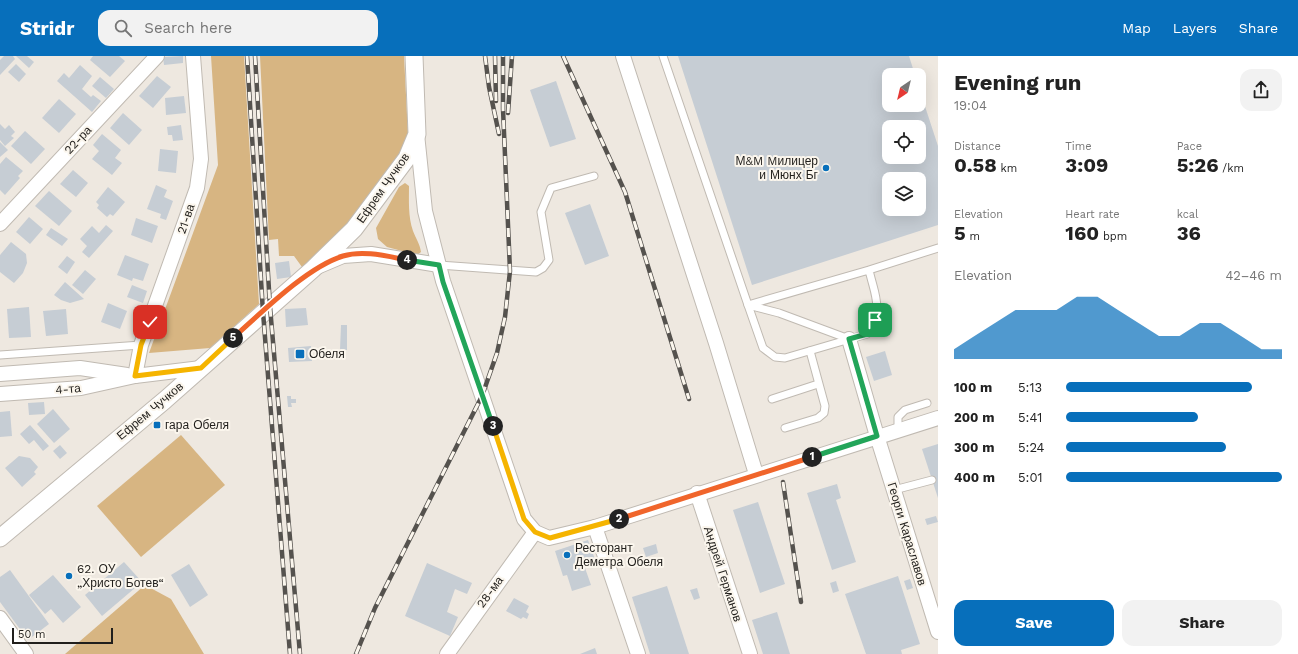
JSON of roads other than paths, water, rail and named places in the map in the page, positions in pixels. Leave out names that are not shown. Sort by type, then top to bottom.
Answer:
[{"type":"street","name":"22-ра","points":[[0,224],[157,56]]},
{"type":"street","name":"21-ва","points":[[135,376],[141,345],[197,188],[200,159],[193,56]]},
{"type":"street","points":[[414,56],[418,134],[425,211],[446,289],[524,519],[535,532],[550,538],[594,526],[898,429],[938,418]]},
{"type":"street","points":[[623,56],[716,343],[756,474]]},
{"type":"street","name":"Ефрем Чучков","points":[[0,538],[201,368],[313,269],[354,229],[407,158],[418,134]]},
{"type":"street","points":[[313,269],[343,256],[371,254],[439,265]]},
{"type":"street","name":"Георги Караславов","points":[[849,339],[877,436],[938,632]]},
{"type":"street","name":"4-та","points":[[0,374],[80,368],[135,376]]},
{"type":"street","name":"4-та","points":[[0,394],[81,388],[135,376],[201,368]]},
{"type":"street","name":"Андрей Германов","points":[[697,493],[750,654]]},
{"type":"street","points":[[594,526],[638,654]]},
{"type":"street","name":"28-ма","points":[[447,654],[535,532]]},
{"type":"street","points":[[0,618],[26,654]]},
{"type":"lane","points":[[663,56],[748,306],[764,348],[768,353],[775,357],[785,358],[867,334],[875,320],[878,303],[869,270]]},
{"type":"lane","points":[[439,265],[536,272],[543,268],[549,260],[541,212],[547,195],[552,188],[594,176]]},
{"type":"lane","points":[[748,306],[938,248]]},
{"type":"lane","points":[[748,306],[779,313],[849,339]]},
{"type":"lane","points":[[0,355],[141,345]]},
{"type":"lane","points":[[786,428],[818,418],[824,413],[825,406],[810,351]]},
{"type":"lane","points":[[772,399],[818,384]]},
{"type":"lane","points":[[898,429],[898,417],[905,410],[927,403]]},
{"type":"lane","points":[[894,490],[932,480]]},
{"type":"railway","points":[[247,56],[263,312],[290,654]]},
{"type":"railway","points":[[255,56],[270,307],[300,654]]},
{"type":"railway","points":[[485,56],[489,87],[499,134]]},
{"type":"railway","points":[[495,56],[496,101]]},
{"type":"railway","points":[[356,654],[375,608],[482,396],[497,353],[505,317],[510,271],[503,109],[503,56]]},
{"type":"railway","points":[[508,113],[512,56]]},
{"type":"railway","points":[[563,56],[625,192],[689,399]]},
{"type":"railway","points":[[783,482],[801,602]]},
{"type":"place","name":"М&M Mилицер и Мюнх Бг","points":[[826,168]]},
{"type":"place","name":"Обеля","points":[[300,354]]},
{"type":"place","name":"гара Обеля","points":[[157,425]]},
{"type":"place","name":"Ресторант Деметра Обеля","points":[[567,555]]},
{"type":"place","name":"62. ОУ „Христо Ботев“","points":[[69,576]]}]
